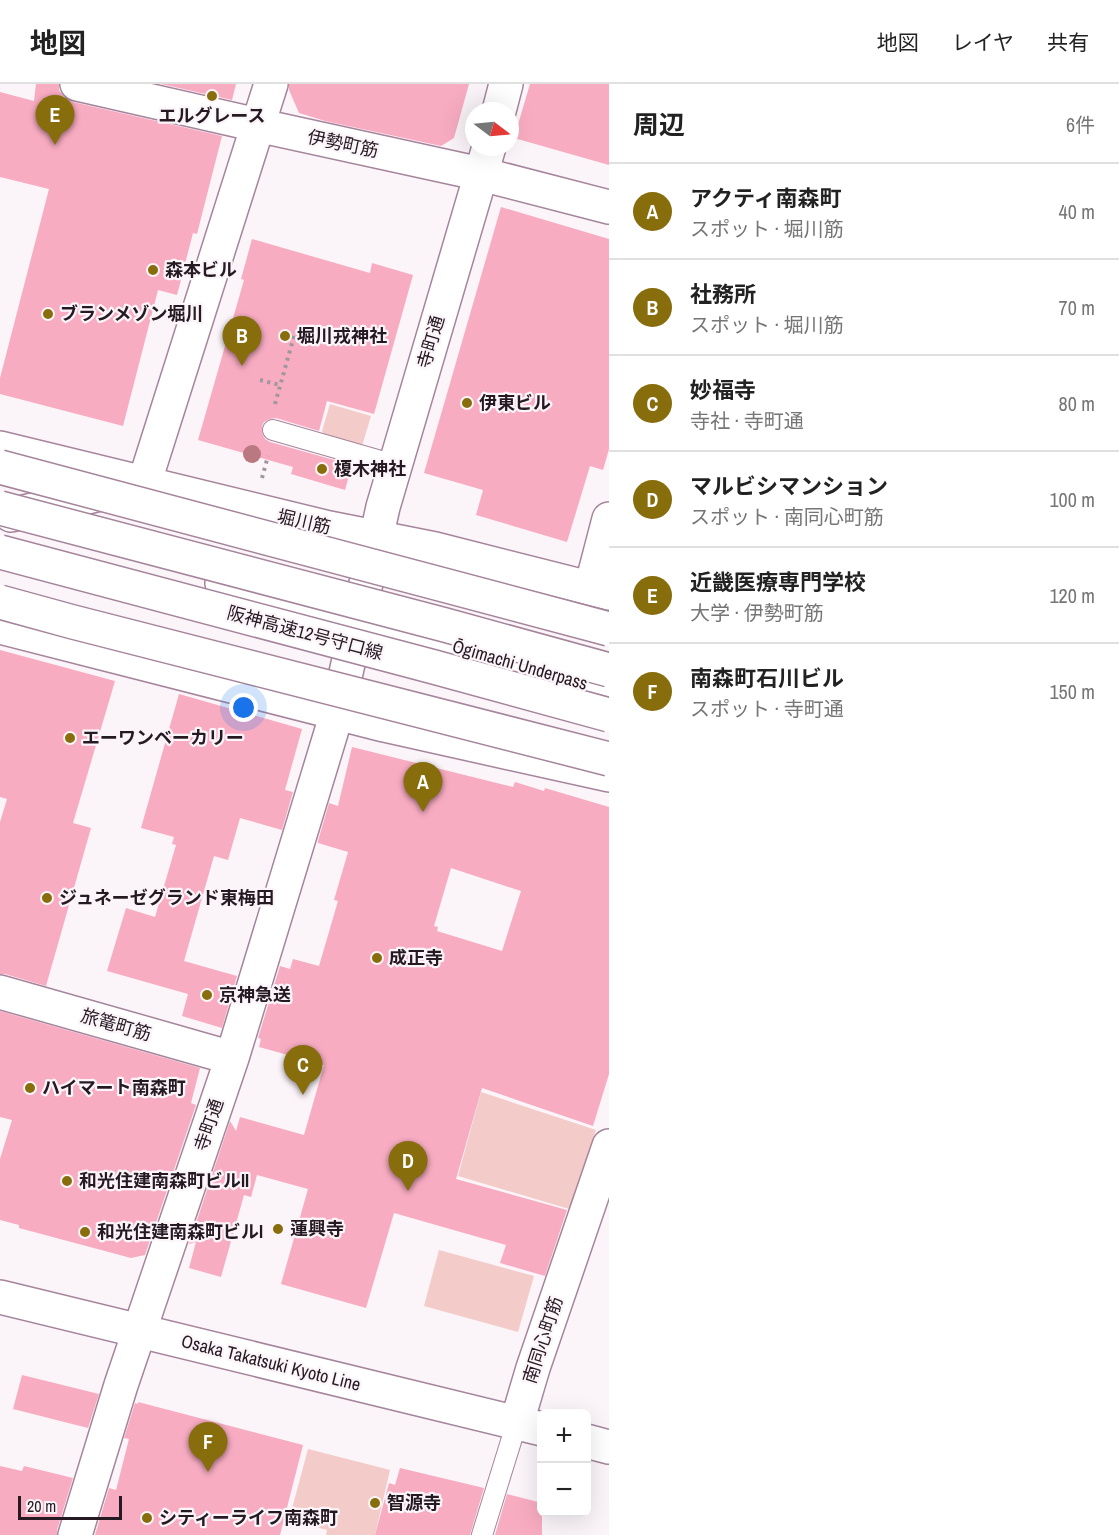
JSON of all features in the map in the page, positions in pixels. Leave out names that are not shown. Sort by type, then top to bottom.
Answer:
[{"type":"main road","name":"伊勢町筋","points":[[77,84],[257,125],[485,160],[609,207]]},
{"type":"main road","points":[[0,517],[144,484],[271,84]]},
{"type":"main road","points":[[501,102],[506,84]]},
{"type":"main road","name":"寺町通","points":[[75,1535],[139,1330],[231,1058],[337,713],[376,537],[395,465],[485,160]]},
{"type":"main road","name":"堀川筋","points":[[0,448],[329,528],[435,549],[600,591]]},
{"type":"main road","points":[[0,466],[609,629]]},
{"type":"main road","points":[[0,508],[609,670]]},
{"type":"main road","points":[[600,591],[609,519]]},
{"type":"main road","name":"Ōgimachi Underpass","points":[[0,524],[431,639],[609,690]]},
{"type":"main road","name":"阪神高速12号守口線","points":[[0,552],[434,667],[609,716]]},
{"type":"main road","points":[[0,602],[609,759]]},
{"type":"main road","points":[[0,627],[337,713],[609,775]]},
{"type":"main road","name":"旅篭町筋","points":[[0,992],[231,1058]]},
{"type":"main road","name":"南同心町筋","points":[[529,1426],[533,1368],[609,1146]]},
{"type":"main road","name":"Osaka Takatsuki Kyoto Line","points":[[0,1297],[529,1426]]},
{"type":"main road","points":[[591,1442],[609,1447]]},
{"type":"lane","points":[[273,430],[395,465]]},
{"type":"lane","name":"南同心町筋","points":[[482,1535],[529,1426]]},
{"type":"path","points":[[275,401],[294,336]]},
{"type":"path","points":[[260,380],[280,385]]},
{"type":"path","points":[[261,481],[269,454]]},
{"type":"shaded area","points":[[330,404],[371,416],[362,446],[324,435],[322,431]]},
{"type":"shaded area","points":[[481,1092],[596,1130],[569,1209],[458,1176]]},
{"type":"shaded area","points":[[439,1250],[534,1276],[518,1332],[424,1306]]},
{"type":"shaded area","points":[[308,1449],[390,1470],[375,1535],[326,1535],[327,1530],[289,1520]]},
{"type":"building","points":[[36,84],[59,84],[59,90],[64,97],[73,102],[222,136],[197,234],[193,233],[177,295],[158,290],[123,426],[0,394],[0,378],[49,189],[0,177],[0,92],[34,101]]},
{"type":"building","points":[[161,84],[236,84],[232,100]]},
{"type":"building","points":[[289,84],[469,84],[454,138],[441,146],[325,121],[299,113],[289,90]]},
{"type":"building","points":[[530,84],[609,84],[609,165],[519,139],[519,121]]},
{"type":"building","points":[[501,207],[609,239],[609,449],[603,470],[590,466],[567,542],[476,515],[483,490],[424,473]]},
{"type":"building","name":"堀川戎神社","points":[[252,239],[370,273],[372,263],[413,275],[374,414],[327,401],[319,431],[276,418],[264,422],[262,426],[265,439],[270,442],[352,465],[345,490],[291,474],[293,467],[198,440],[244,280],[241,279]]},
{"type":"building","points":[[0,650],[115,681],[73,823],[91,828],[46,986],[0,974],[0,822],[7,799],[0,797]]},
{"type":"building","points":[[179,694],[302,729],[285,790],[293,792],[282,830],[240,818],[228,860],[214,856],[184,961],[237,976],[222,1028],[182,1016],[188,994],[107,971],[126,908],[155,917],[176,845],[172,844],[174,837],[141,828]]},
{"type":"building","points":[[352,747],[513,787],[515,782],[544,791],[545,788],[609,807],[609,1074],[593,1126],[482,1088],[456,1179],[567,1210],[545,1276],[500,1263],[506,1245],[394,1213],[366,1308],[281,1284],[308,1189],[257,1175],[251,1197],[244,1195],[221,1277],[189,1268],[196,1242],[189,1244],[230,1121],[236,1131],[240,1117],[304,1135],[324,1065],[259,1047],[261,1039],[258,1038],[280,966],[290,969],[293,959],[319,966],[338,901],[334,900],[348,852],[318,843],[318,841],[329,803],[338,806]],"holes":[[[451,868],[521,891],[502,951],[437,931],[438,927],[434,926]]]},
{"type":"building","points":[[0,1011],[200,1068],[191,1103],[196,1105],[145,1255],[131,1258],[19,1228],[19,1225],[0,1220],[0,1159],[12,1120],[0,1117]]},
{"type":"building","points":[[22,1375],[99,1394],[88,1428],[13,1409]]},
{"type":"building","points":[[138,1402],[303,1445],[280,1535],[95,1535],[109,1488],[116,1490],[129,1439],[124,1438],[135,1403],[138,1404]]},
{"type":"building","points":[[0,1466],[22,1471],[24,1466],[73,1478],[57,1535],[0,1535]]},
{"type":"building","points":[[400,1468],[484,1488],[470,1535],[375,1535],[389,1483],[395,1485]]},
{"type":"building","points":[[507,1494],[537,1502],[537,1517],[542,1517],[542,1535],[495,1535]]},
{"type":"place","name":"エルグレース","points":[[212,96]]},
{"type":"place","name":"近畿医療専門学校","points":[[55,145]]},
{"type":"place","name":"森本ビル","points":[[153,270]]},
{"type":"place","name":"ブランメゾン堀川","points":[[48,314]]},
{"type":"place","name":"堀川戎神社","points":[[285,336]]},
{"type":"place","name":"社務所","points":[[242,366]]},
{"type":"place","name":"伊東ビル","points":[[467,403]]},
{"type":"place","name":"榎木神社","points":[[322,469]]},
{"type":"place","name":"エーワンベーカリー","points":[[70,738]]},
{"type":"place","name":"アクティ南森町","points":[[423,812]]},
{"type":"place","name":"ジュネーゼグランド東梅田","points":[[47,898]]},
{"type":"place","name":"成正寺","points":[[377,958]]},
{"type":"place","name":"京神急送","points":[[207,995]]},
{"type":"place","name":"ハイマート南森町","points":[[30,1088]]},
{"type":"place","name":"妙福寺","points":[[303,1095]]},
{"type":"place","name":"和光住建南森町ビルII","points":[[67,1181]]},
{"type":"place","name":"マルビシマンション","points":[[408,1191]]},
{"type":"place","name":"蓮興寺","points":[[278,1229]]},
{"type":"place","name":"和光住建南森町ビルI","points":[[85,1232]]},
{"type":"place","name":"南森町石川ビル","points":[[208,1472]]},
{"type":"place","name":"智源寺","points":[[375,1503]]},
{"type":"place","name":"シティーライフ南森町","points":[[147,1518]]}]
